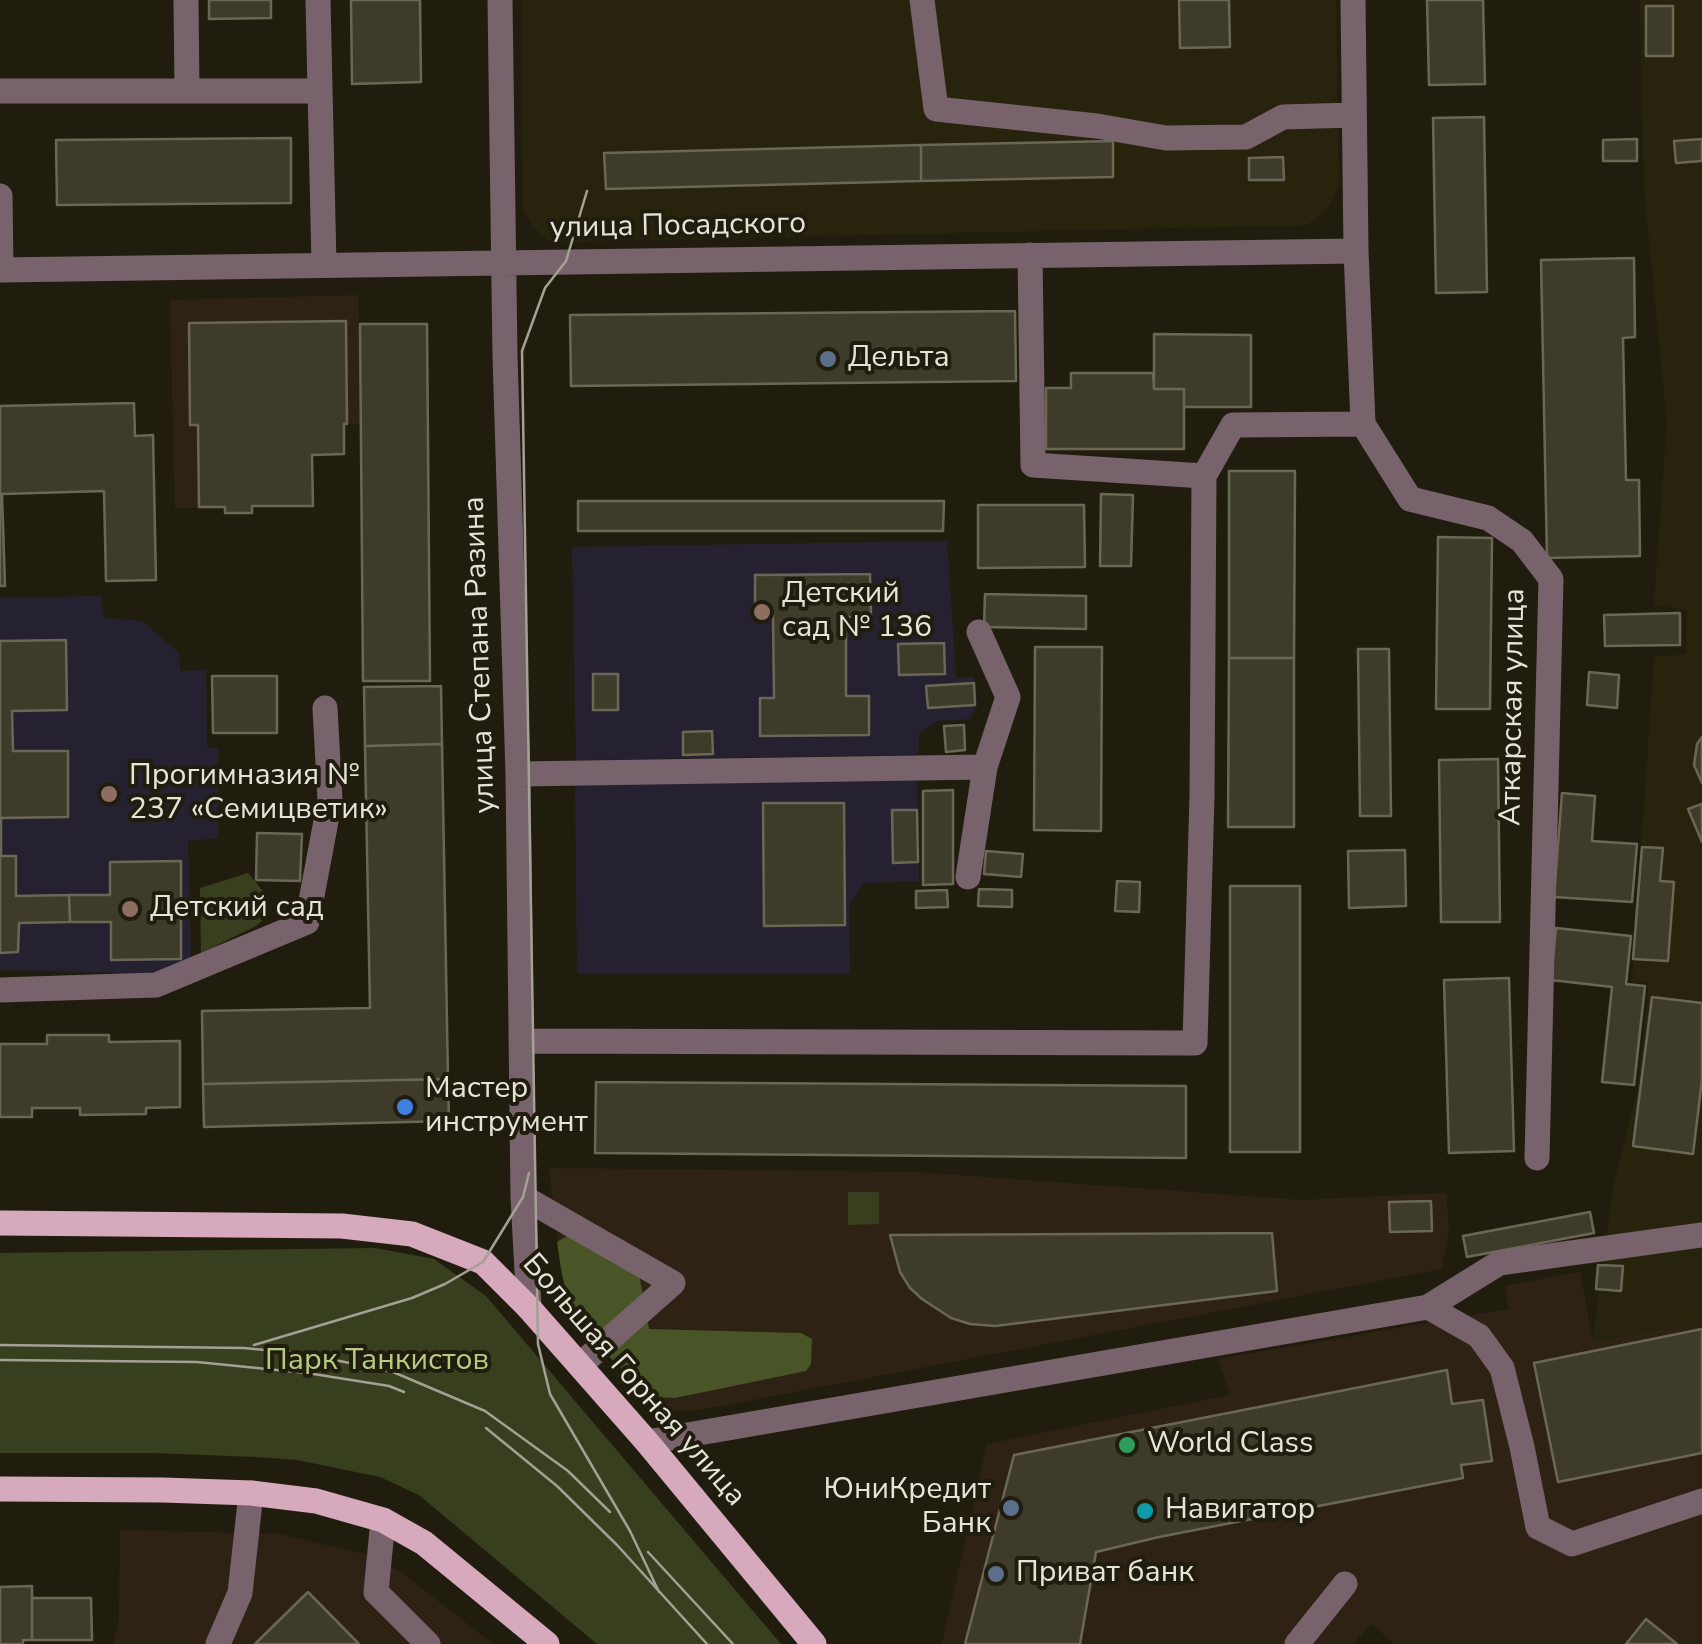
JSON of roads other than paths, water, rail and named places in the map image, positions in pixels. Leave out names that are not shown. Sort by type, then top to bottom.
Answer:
[{"type":"main road","name":"Большая Горная улица","points":[[0,1222],[342,1226],[412,1234],[484,1262],[647,1442],[814,1644]]},
{"type":"main road","points":[[0,1489],[251,1493],[316,1501],[383,1520],[424,1543],[547,1644]]},
{"type":"street","points":[[186,0],[188,91]]},
{"type":"street","points":[[318,0],[324,264]]},
{"type":"street","name":"улица Степана Разина","points":[[500,0],[505,356],[518,774],[523,1197],[529,1308]]},
{"type":"street","points":[[922,0],[936,109],[1097,126],[1166,138],[1246,137],[1282,117],[1354,115]]},
{"type":"street","name":"Аткарская улица","points":[[1353,0],[1363,424],[1410,499],[1488,518],[1522,541],[1551,578],[1537,1158]]},
{"type":"street","points":[[0,91],[320,91]]},
{"type":"street","points":[[0,196],[1,270]]},
{"type":"street","name":"улица Посадского","points":[[1,270],[1356,251]]},
{"type":"street","points":[[1030,255],[1033,465],[1204,476]]},
{"type":"street","points":[[522,1041],[1195,1043],[1202,796],[1204,476],[1233,425],[1363,424]]},
{"type":"street","points":[[968,877],[985,767],[1008,698],[980,632]]},
{"type":"street","points":[[0,990],[156,985],[308,922],[330,800],[326,708]]},
{"type":"street","points":[[518,774],[985,767]]},
{"type":"street","points":[[523,1197],[673,1284],[580,1365]]},
{"type":"street","points":[[647,1442],[1428,1307],[1499,1263],[1702,1235]]},
{"type":"street","points":[[1428,1307],[1479,1336],[1502,1368],[1538,1527],[1572,1544],[1702,1501]]},
{"type":"street","points":[[218,1644],[240,1593],[251,1493]]},
{"type":"street","points":[[383,1520],[376,1592],[428,1644]]},
{"type":"street","points":[[1296,1644],[1344,1584]]},
{"type":"tram line","points":[[587,191],[566,261],[545,288],[522,351],[538,1344],[550,1394],[630,1531],[659,1592]]},
{"type":"tram line","points":[[254,1345],[412,1298],[483,1262],[523,1197],[529,1173]]},
{"type":"tram line","points":[[0,1345],[244,1348],[306,1354],[393,1372],[485,1411],[568,1471],[610,1512]]},
{"type":"tram line","points":[[0,1360],[197,1362],[307,1373],[389,1386],[404,1392]]},
{"type":"tram line","points":[[486,1428],[557,1486],[707,1644]]},
{"type":"tram line","points":[[648,1552],[733,1644]]},
{"type":"place","name":"Дельта","points":[[828,359]]},
{"type":"place","name":"Детский сад № 136","points":[[762,612]]},
{"type":"place","name":"Прогимназия № 237 «Семицветик»","points":[[109,794]]},
{"type":"place","name":"Детский сад","points":[[130,909]]},
{"type":"place","name":"Мастер инструмент","points":[[405,1107]]},
{"type":"place","name":"World Class","points":[[1127,1445]]},
{"type":"place","name":"ЮниКредит Банк","points":[[1011,1508]]},
{"type":"place","name":"Навигатор","points":[[1145,1511]]},
{"type":"place","name":"Приват банк","points":[[996,1574]]},
{"type":"park label","name":"Парк Танкистов","points":[[377,1362]]}]
